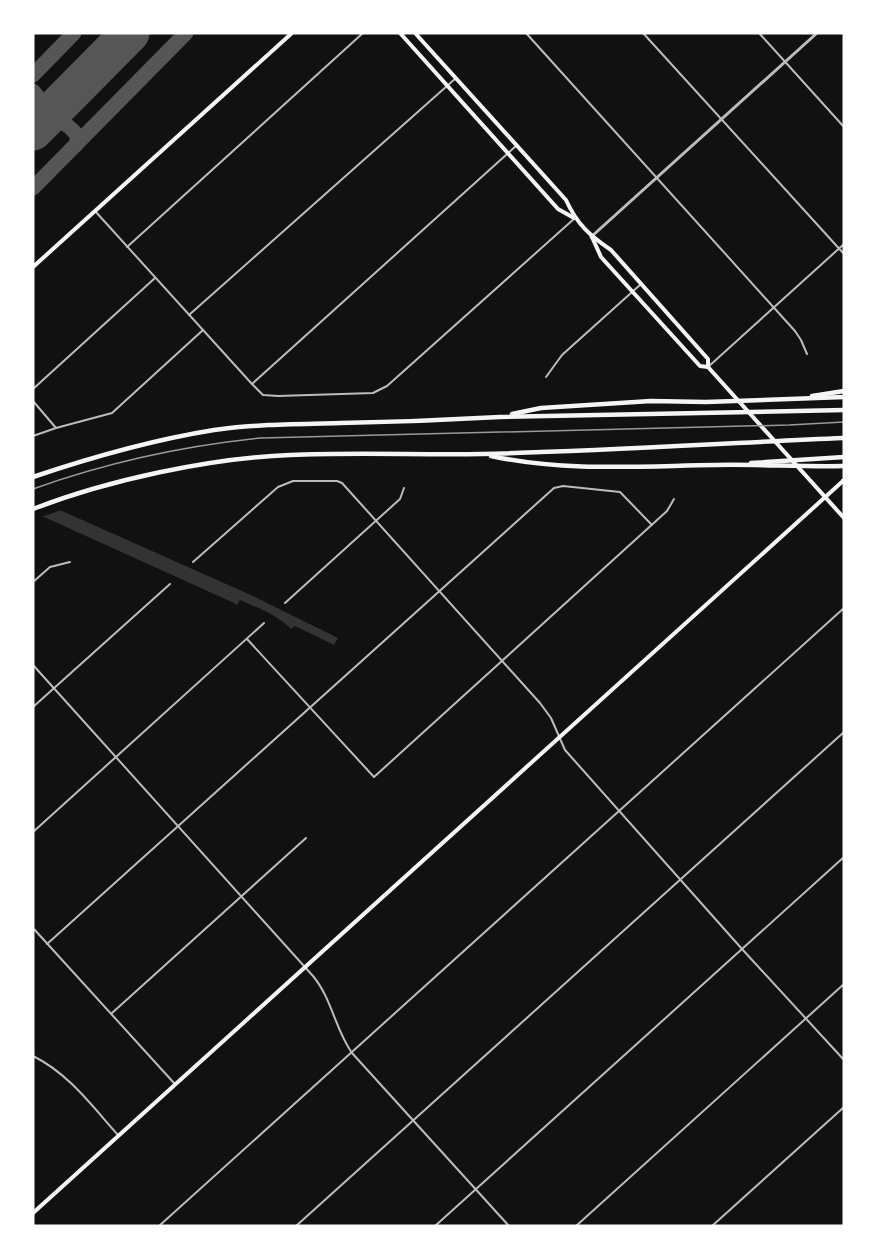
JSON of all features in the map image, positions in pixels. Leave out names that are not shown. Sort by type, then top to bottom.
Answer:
[{"type":"highway","points":[[789,400],[844,391]]},
{"type":"highway","points":[[500,417],[541,408],[651,401],[706,402],[844,397]]},
{"type":"highway","points":[[33,477],[82,460],[148,443],[215,430],[286,424],[844,410]]},
{"type":"highway","points":[[33,509],[53,501],[169,471],[228,461],[289,455],[482,454],[844,438]]},
{"type":"highway","points":[[482,454],[507,459],[571,465],[844,466]]},
{"type":"highway","points":[[718,465],[844,457]]},
{"type":"main road","points":[[33,267],[292,33]]},
{"type":"main road","points":[[400,33],[558,209],[575,218]]},
{"type":"main road","points":[[415,33],[566,200],[575,218],[591,237],[601,256],[632,292],[700,366],[708,367]]},
{"type":"main road","points":[[591,237],[611,250],[708,359],[708,367],[844,518]]},
{"type":"main road","points":[[33,1213],[174,1083],[844,481]]},
{"type":"street","points":[[127,247],[363,33]]},
{"type":"street","points":[[526,33],[796,332],[807,354]]},
{"type":"street","points":[[643,33],[844,254]]},
{"type":"street","points":[[759,33],[844,128]]},
{"type":"street","points":[[591,237],[817,33]]},
{"type":"street","points":[[189,315],[457,78]]},
{"type":"street","points":[[252,384],[518,146]]},
{"type":"street","points":[[94,210],[252,384],[263,395],[278,396],[373,393],[380,390],[400,375],[575,218]]},
{"type":"street","points":[[708,367],[844,244]]},
{"type":"street","points":[[33,388],[155,278]]},
{"type":"street","points":[[546,377],[562,355],[641,284]]},
{"type":"street","points":[[33,436],[112,413],[203,330]]},
{"type":"street","points":[[33,401],[56,428]]},
{"type":"street","points":[[193,562],[278,487],[293,481],[342,483],[540,703],[551,718],[565,750],[844,1060]]},
{"type":"street","points":[[48,944],[550,491],[563,486],[620,492],[652,525]]},
{"type":"street","points":[[285,603],[400,499],[405,488]]},
{"type":"street","points":[[247,639],[374,777],[652,525],[667,511],[674,499]]},
{"type":"street","points":[[33,582],[50,567],[70,562]]},
{"type":"street","points":[[33,707],[170,584]]},
{"type":"street","points":[[159,1226],[844,608]]},
{"type":"street","points":[[33,832],[264,623]]},
{"type":"street","points":[[33,665],[305,966],[328,998],[342,1039],[352,1053],[509,1226]]},
{"type":"street","points":[[296,1226],[844,732]]},
{"type":"street","points":[[112,1013],[306,838]]},
{"type":"street","points":[[435,1226],[844,858]]},
{"type":"street","points":[[33,927],[174,1083]]},
{"type":"street","points":[[576,1226],[844,984]]},
{"type":"street","points":[[33,1056],[47,1063],[67,1079],[118,1135]]},
{"type":"street","points":[[712,1226],[844,1107]]},
{"type":"shaded area","points":[[33,498],[253,596],[338,638],[334,645],[295,626],[291,629],[260,609],[240,600],[237,605],[33,512]]},
{"type":"pier","points":[[33,495],[64,509],[39,518],[33,515]]},
{"type":"taxiway","points":[[33,75],[74,33]]},
{"type":"taxiway","points":[[33,188],[186,33]]},
{"type":"taxiway","points":[[33,91],[43,107],[38,125],[44,122],[60,121],[78,136],[76,145]]},
{"type":"runway","points":[[33,131],[130,33]]},
{"type":"tram line","points":[[33,489],[146,456],[261,438],[844,422]]}]
